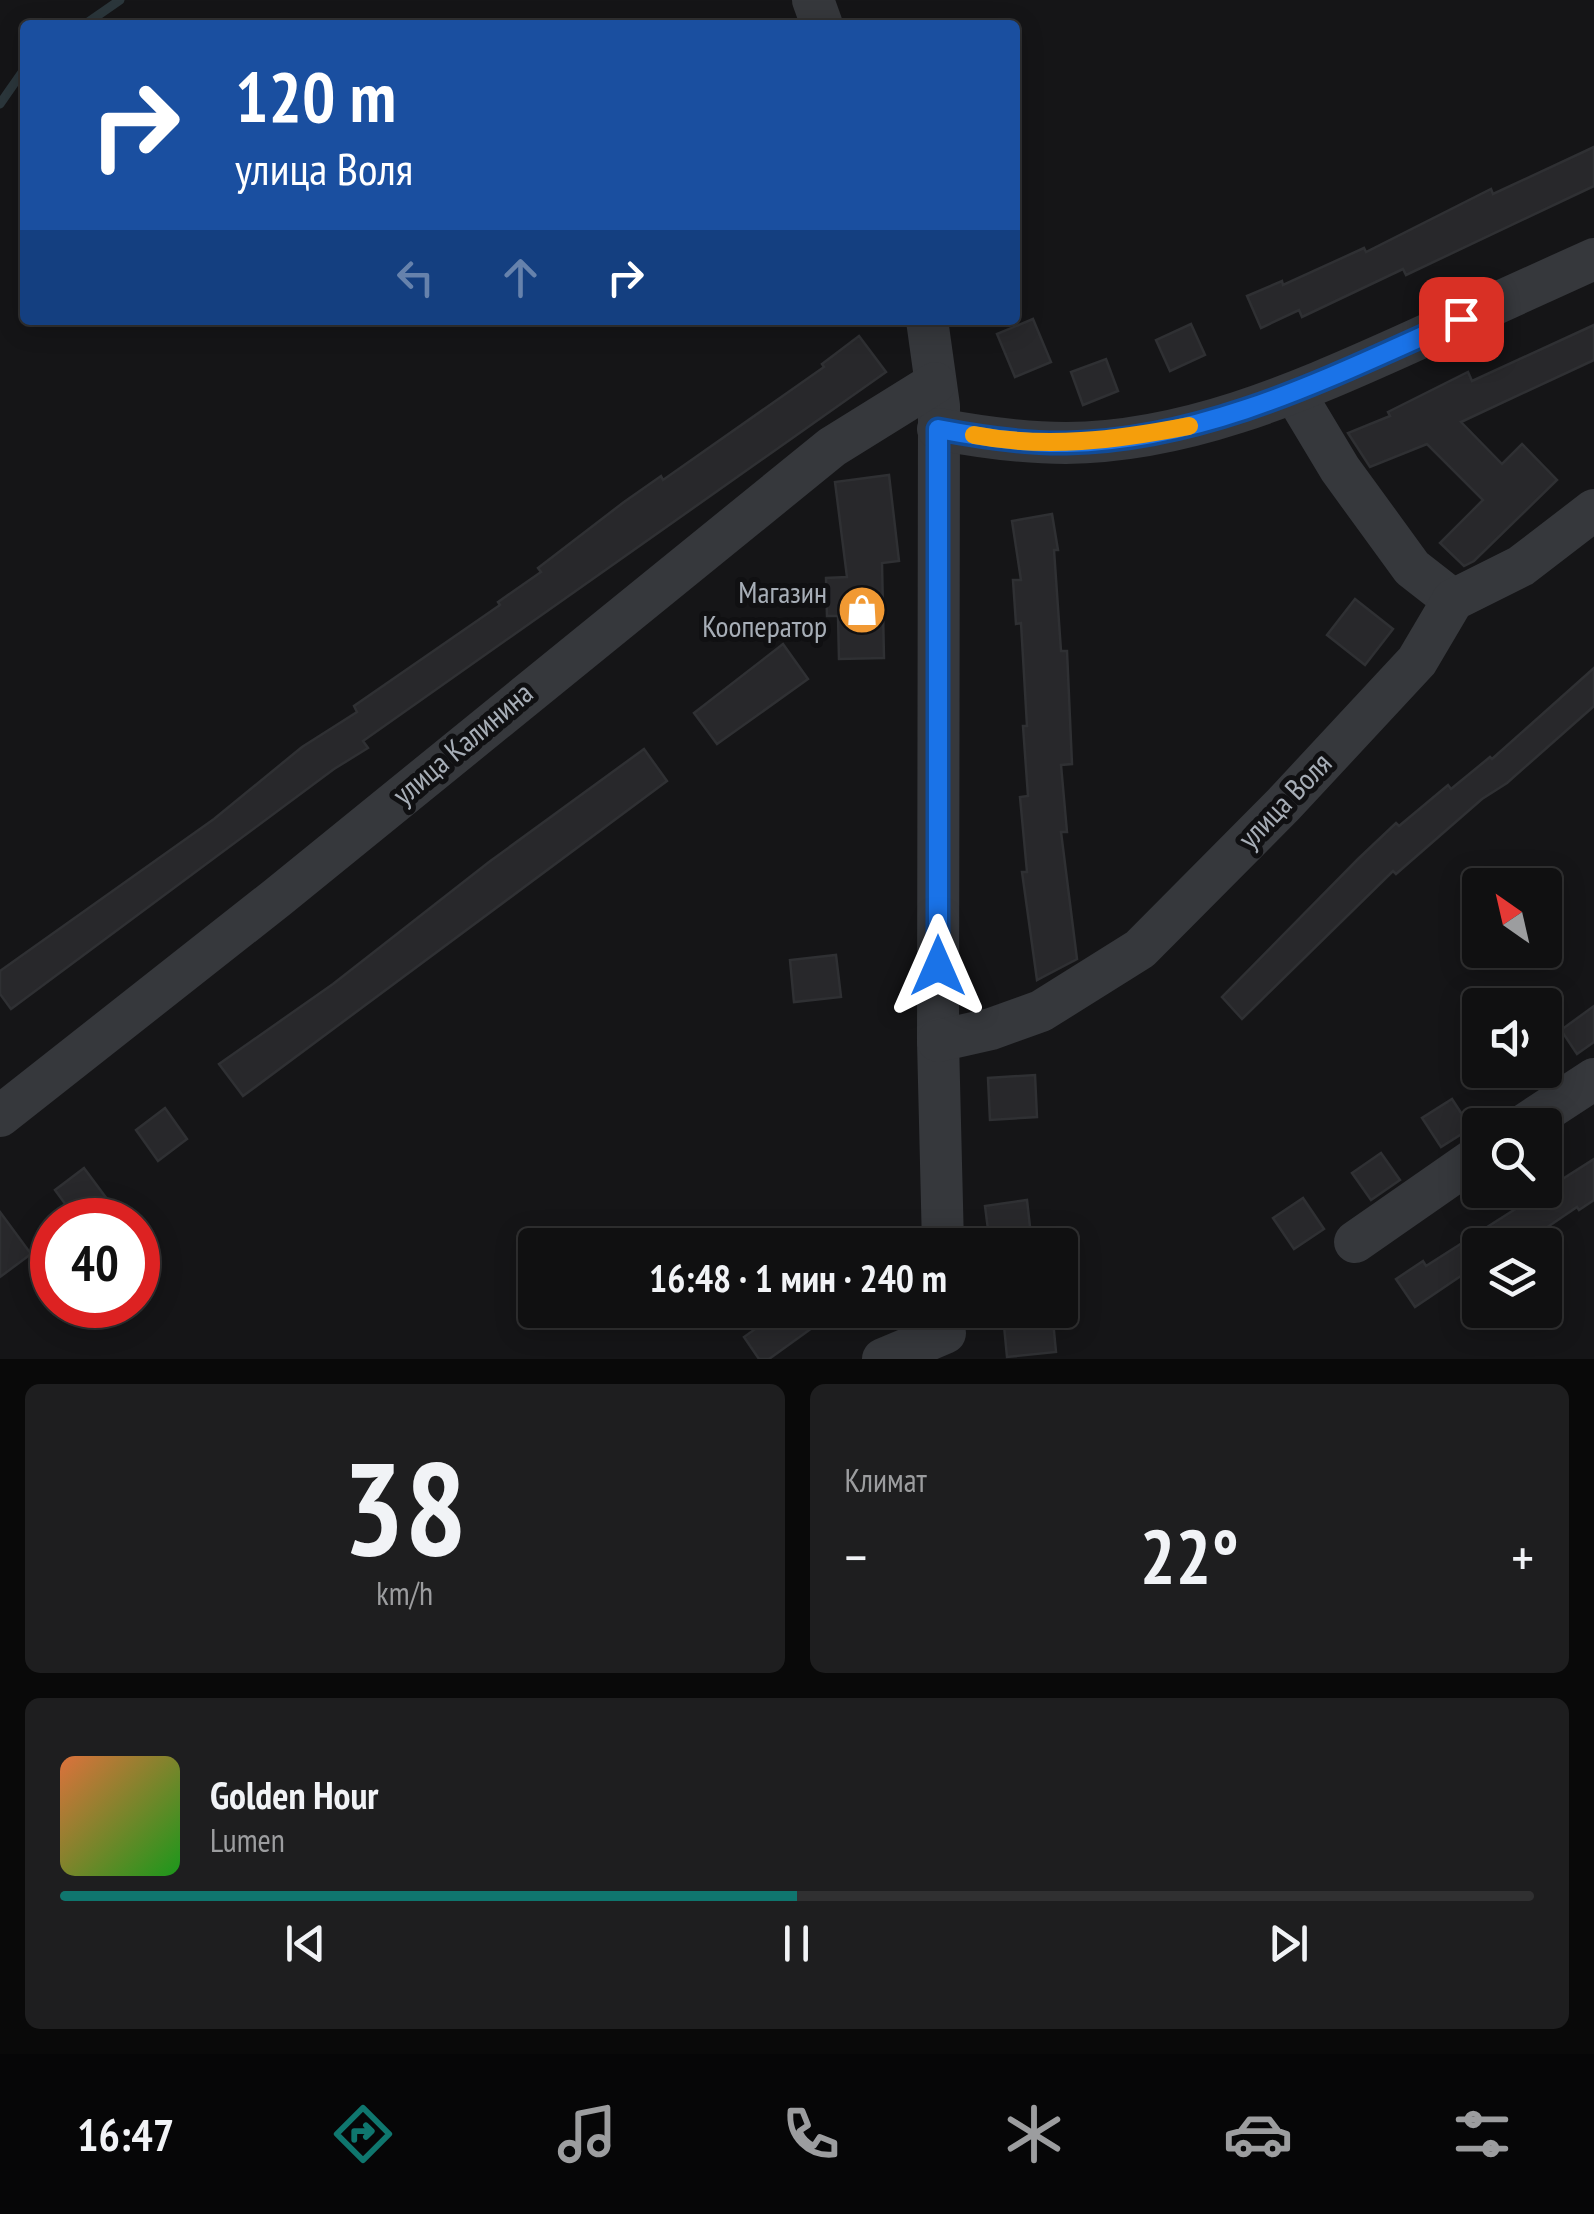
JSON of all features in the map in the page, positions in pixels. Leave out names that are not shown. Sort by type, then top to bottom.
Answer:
[{"type":"street","points":[[937,406],[1000,440],[1064,443],[1121,439],[1207,422],[1295,394],[1594,260]]},
{"type":"street","points":[[928,325],[937,406],[938,1042],[943,1228]]},
{"type":"street","points":[[1295,394],[1340,469],[1412,568],[1453,600],[1520,566],[1594,510]]},
{"type":"street","name":"улица Калинина","points":[[0,1116],[278,897],[832,447],[937,406]]},
{"type":"street","name":"улица Воля","points":[[938,1042],[992,1029],[1041,1011],[1140,949],[1284,804],[1416,661],[1453,600]]},
{"type":"street","points":[[1550,1108],[1594,1079]]},
{"type":"street","points":[[1355,1242],[1462,1168]]},
{"type":"street","points":[[883,1359],[946,1334]]},
{"type":"building","points":[[1594,147],[1594,186],[1406,275],[1403,269],[1302,317],[1299,310],[1261,328],[1247,296],[1282,281],[1283,285],[1364,248],[1366,252],[1491,189],[1493,194]]},
{"type":"building","points":[[1033,319],[1051,362],[1015,377],[997,334]]},
{"type":"building","points":[[1191,324],[1205,355],[1170,371],[1156,340]]},
{"type":"building","points":[[1594,325],[1594,360],[1461,422],[1502,464],[1522,444],[1557,480],[1474,561],[1464,566],[1440,543],[1483,500],[1427,444],[1370,467],[1348,433],[1390,416],[1388,412],[1468,372],[1472,381]]},
{"type":"building","points":[[859,336],[886,372],[363,741],[368,748],[334,769],[11,1009],[0,994],[0,971],[214,819],[302,747],[357,712],[354,706],[500,605],[498,602],[541,572],[538,568],[624,502],[661,476],[663,480],[824,367],[822,364]]},
{"type":"building","points":[[1106,359],[1118,391],[1083,405],[1071,372]]},
{"type":"building","points":[[889,475],[899,561],[882,563],[884,658],[839,659],[838,616],[827,616],[826,578],[847,577],[835,482]]},
{"type":"building","points":[[1052,514],[1058,550],[1054,550],[1061,651],[1067,651],[1072,764],[1061,765],[1067,832],[1061,832],[1077,959],[1037,980],[1022,872],[1027,872],[1020,797],[1028,796],[1023,726],[1027,726],[1021,623],[1016,624],[1013,580],[1021,580],[1012,521]]},
{"type":"building","points":[[1355,599],[1393,629],[1365,665],[1327,635]]},
{"type":"building","points":[[783,644],[808,679],[717,744],[694,713]]},
{"type":"building","points":[[1594,668],[1594,706],[1507,783],[1482,799],[1396,874],[1393,871],[1242,1019],[1222,997],[1358,859],[1396,823],[1399,826],[1448,785],[1451,789],[1492,759]]},
{"type":"building","points":[[644,749],[667,781],[243,1096],[219,1064],[333,984],[489,862]]},
{"type":"building","points":[[836,955],[841,997],[794,1002],[790,960]]},
{"type":"building","points":[[1594,1006],[1594,1042],[1577,1054],[1562,1029]]},
{"type":"building","points":[[1035,1075],[1037,1117],[990,1120],[988,1078]]},
{"type":"building","points":[[1452,1099],[1462,1114],[1462,1134],[1441,1147],[1422,1118]]},
{"type":"building","points":[[165,1108],[187,1139],[158,1161],[136,1130]]},
{"type":"building","points":[[1381,1153],[1400,1180],[1371,1200],[1352,1173]]},
{"type":"building","points":[[1594,1159],[1594,1200],[1546,1228],[1486,1228],[1517,1208],[1562,1208],[1562,1179]]},
{"type":"building","points":[[84,1168],[106,1198],[61,1198],[55,1190]]},
{"type":"building","points":[[1303,1198],[1324,1229],[1294,1249],[1273,1218]]},
{"type":"building","points":[[1027,1200],[1030,1228],[988,1228],[985,1206]]},
{"type":"building","points":[[0,1212],[30,1255],[0,1277]]},
{"type":"building","points":[[1462,1243],[1462,1275],[1415,1307],[1396,1279],[1423,1261],[1426,1266]]},
{"type":"building","points":[[757,1328],[812,1328],[769,1359],[759,1359],[744,1337]]},
{"type":"building","points":[[1004,1328],[1054,1328],[1056,1352],[1007,1357]]},
{"type":"waterway","points":[[91,20],[120,0]]},
{"type":"waterway","points":[[0,104],[20,75]]},
{"type":"slow traffic","points":[[974,435],[1064,443],[1121,439],[1189,426]]},
{"type":"place","name":"Магазин Кооператор","points":[[862,610]]},
{"type":"route","points":[[938,966],[938,429],[1000,440],[1064,443],[1121,439],[1207,422],[1295,394],[1461,319]]}]
